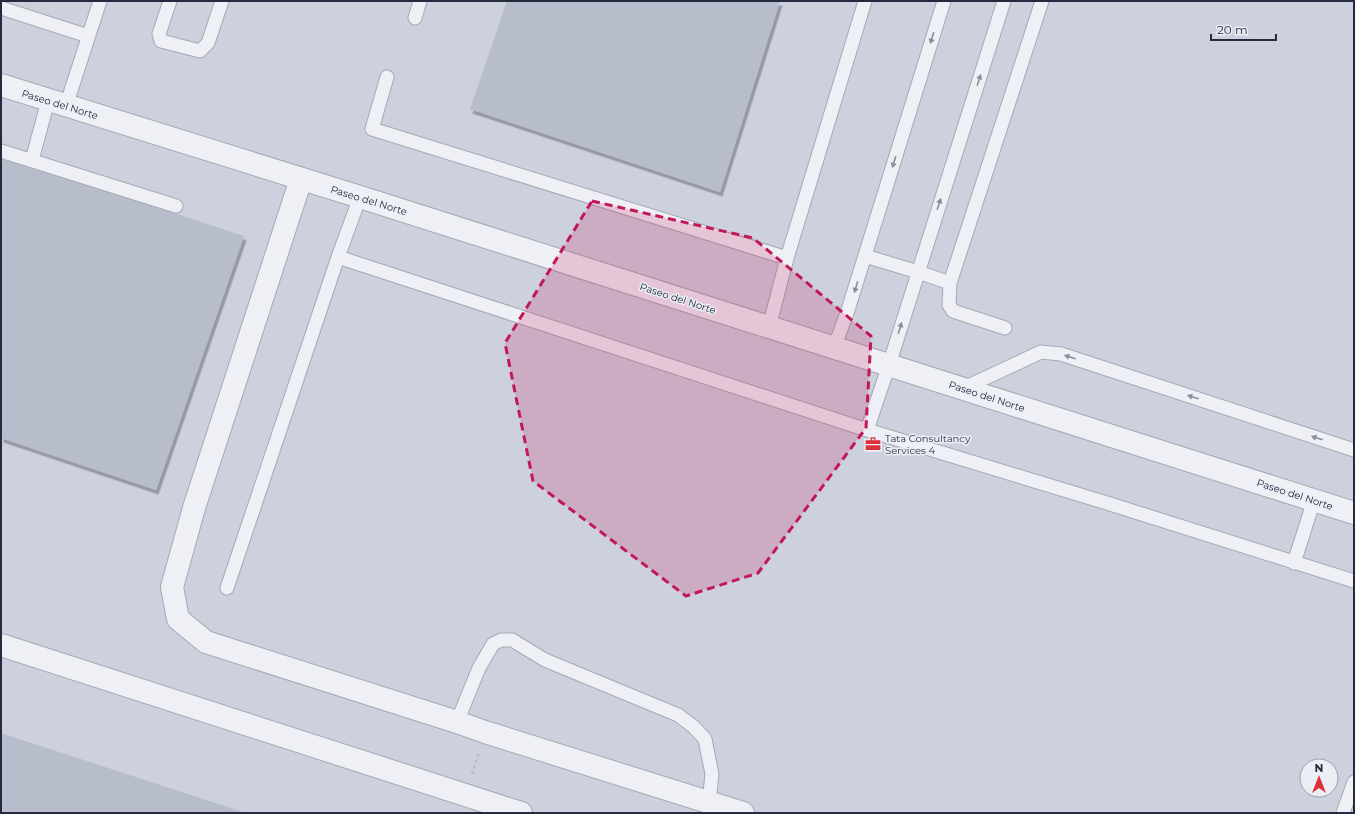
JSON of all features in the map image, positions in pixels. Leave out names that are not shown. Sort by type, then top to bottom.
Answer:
[{"type":"street","name":"Paseo del Norte","points":[[1,85],[360,197],[1354,513]]},
{"type":"street","points":[[301,179],[194,508],[172,587],[178,619],[206,642],[743,813]]},
{"type":"street","points":[[1,645],[520,813]]},
{"type":"lane","points":[[32,160],[88,36],[100,1]]},
{"type":"lane","points":[[170,1],[159,34],[161,42],[200,51],[208,43],[222,1]]},
{"type":"lane","points":[[415,18],[420,1]]},
{"type":"lane","points":[[769,327],[787,258],[865,1]]},
{"type":"lane","points":[[834,348],[848,310],[944,1]]},
{"type":"lane","points":[[867,430],[1004,1]]},
{"type":"lane","points":[[1005,328],[953,312],[949,305],[950,283],[1042,1]]},
{"type":"lane","points":[[1,8],[88,36]]},
{"type":"lane","points":[[387,77],[372,129],[787,258]]},
{"type":"lane","points":[[1,151],[176,206]]},
{"type":"lane","points":[[227,588],[338,257],[360,197]]},
{"type":"lane","points":[[865,256],[950,283]]},
{"type":"lane","points":[[338,257],[867,430],[1354,581]]},
{"type":"lane","points":[[962,389],[1041,352],[1061,354],[1354,450]]},
{"type":"lane","points":[[1294,563],[1314,500]]},
{"type":"lane","points":[[457,722],[479,668],[493,644],[501,640],[512,640],[545,660],[678,715],[694,727],[705,739],[712,774],[709,802]]},
{"type":"lane","points":[[1343,813],[1354,782]]},
{"type":"path","points":[[465,795],[485,732]]},
{"type":"highlighted area","points":[[592,201],[753,238],[871,336],[866,428],[758,573],[686,596],[533,481],[505,343]]},
{"type":"shaded area","points":[[1,1],[1354,1],[1354,813],[1,813]]},
{"type":"building","points":[[507,1],[780,1],[720,192],[470,109]]},
{"type":"building","points":[[1,156],[244,236],[156,490],[1,438]]},
{"type":"building","points":[[1,733],[246,813],[1,813]]},
{"type":"place","name":"Tata Consultancy Services 4","points":[[873,444]]}]
